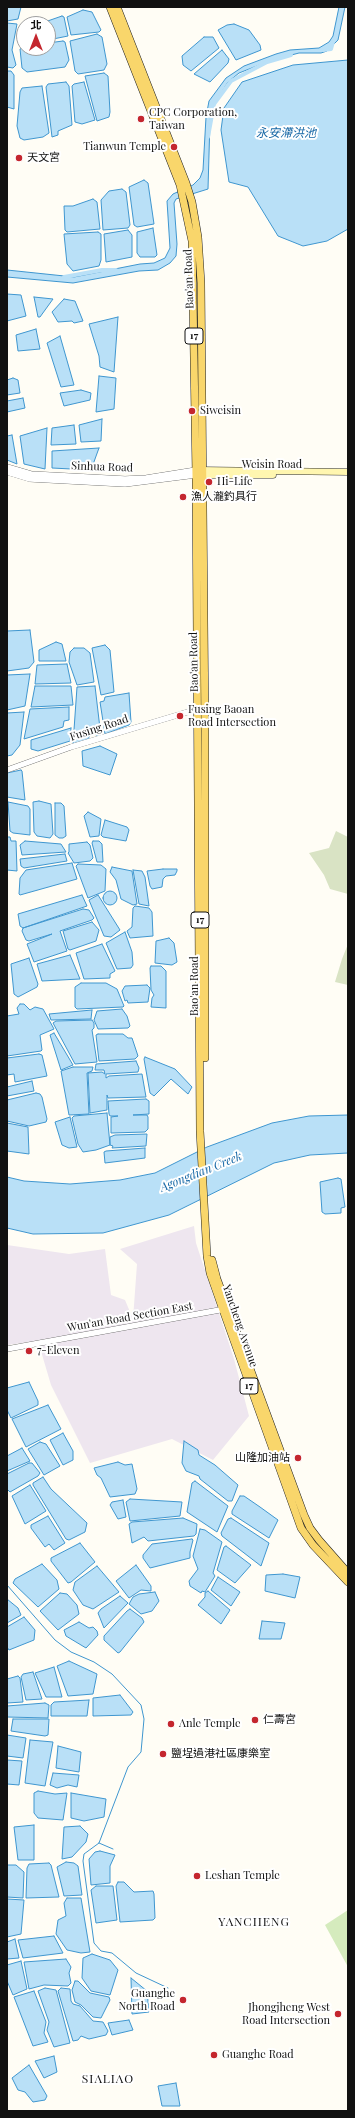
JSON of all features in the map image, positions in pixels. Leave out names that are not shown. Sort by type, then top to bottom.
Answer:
[{"type":"main road","name":"17","points":[[110,7],[152,103]]},
{"type":"main road","name":"17","points":[[117,7],[152,103]]},
{"type":"main road","name":"Bao'an Road","points":[[152,103],[187,197],[198,238],[201,283],[200,473],[202,1130],[206,1221]]},
{"type":"main road","name":"Weisin Road","points":[[200,473],[348,473]]},
{"type":"main road","name":"Yancheng Avenue","points":[[206,1221],[212,1260],[225,1309],[277,1451],[302,1528],[316,1543]]},
{"type":"main road","name":"17","points":[[316,1543],[348,1573]]},
{"type":"main road","name":"17","points":[[316,1543],[348,1582]]},
{"type":"street","name":"Sinhua Road","points":[[7,468],[31,474],[125,479],[200,473]]},
{"type":"street","name":"Sinhua Road","points":[[7,472],[30,478],[125,484],[200,473]]},
{"type":"street","name":"Fusing Road","points":[[7,770],[201,708]]},
{"type":"street","name":"Wun'an Road Section East","points":[[7,1349],[225,1309]]},
{"type":"shaded area","points":[[194,1226],[196,1243],[234,1359],[249,1416],[213,1460],[172,1439],[90,1463],[51,1385],[38,1341],[7,1345],[7,1245],[69,1254],[105,1249],[111,1295],[125,1300],[133,1319],[137,1264],[120,1249]]},
{"type":"green space","points":[[336,831],[348,837],[348,894],[330,889],[324,875],[309,853],[329,848]]},
{"type":"green space","points":[[348,944],[348,985],[335,982]]},
{"type":"green space","points":[[348,1910],[348,1967],[325,1925]]},
{"type":"water","points":[[7,7],[21,7],[19,16],[16,16],[16,19],[7,21]]},
{"type":"water","points":[[339,7],[345,7],[338,40],[327,51],[321,53],[299,53],[272,60],[239,73],[228,82],[214,104],[210,120],[208,189],[176,199],[174,203],[177,244],[176,256],[170,263],[158,270],[139,271],[73,283],[7,277],[7,270],[74,277],[140,264],[154,263],[165,258],[170,248],[167,201],[173,194],[193,185],[200,178],[203,170],[206,117],[209,101],[226,78],[244,66],[290,50],[319,48],[329,42],[333,36]]},
{"type":"water","points":[[83,10],[92,12],[101,30],[99,32],[71,35],[67,17]]},
{"type":"water","points":[[62,16],[64,17],[68,36],[56,38],[56,18]]},
{"type":"water","points":[[7,23],[16,24],[12,50],[16,65],[13,68],[7,67]]},
{"type":"water","points":[[234,24],[249,30],[260,45],[261,50],[236,60],[218,30],[227,25]]},
{"type":"water","points":[[97,34],[102,37],[107,64],[104,70],[78,74],[75,71],[70,41]]},
{"type":"water","points":[[204,37],[213,37],[219,48],[191,71],[183,65],[182,56]]},
{"type":"water","points":[[56,42],[65,42],[69,60],[65,67],[27,72],[22,68],[21,56],[56,56]]},
{"type":"water","points":[[222,50],[229,59],[228,63],[210,82],[194,74]]},
{"type":"water","name":"永安滯洪池","points":[[348,60],[348,229],[327,241],[303,246],[278,236],[248,187],[229,182],[221,130],[224,108],[242,82],[293,65]]},
{"type":"water","points":[[7,71],[11,71],[14,75],[14,109],[7,107]]},
{"type":"water","points":[[104,73],[108,76],[110,112],[109,117],[97,121],[85,76]]},
{"type":"water","points":[[66,82],[69,86],[72,125],[58,131],[58,135],[52,137],[46,87],[48,84]]},
{"type":"water","points":[[84,82],[95,120],[82,124],[75,122],[72,86],[74,84]]},
{"type":"water","points":[[42,86],[49,133],[43,137],[24,140],[20,138],[17,126],[20,92],[22,88]]},
{"type":"water","points":[[144,180],[148,183],[154,224],[137,227],[134,225],[129,187]]},
{"type":"water","points":[[122,189],[126,192],[130,225],[128,228],[103,230],[101,200],[109,191]]},
{"type":"water","points":[[93,199],[97,202],[100,229],[67,232],[65,230],[64,206],[73,206]]},
{"type":"water","points":[[153,228],[157,255],[155,257],[140,257],[137,253],[137,232]]},
{"type":"water","points":[[128,230],[132,235],[132,257],[106,262],[104,234]]},
{"type":"water","points":[[98,232],[101,234],[101,260],[99,266],[73,271],[67,264],[64,234]]},
{"type":"water","points":[[7,294],[21,295],[26,316],[7,321]]},
{"type":"water","points":[[34,297],[53,299],[40,317],[38,317]]},
{"type":"water","points":[[64,299],[75,301],[83,321],[74,323],[72,321],[58,322],[52,312]]},
{"type":"water","points":[[118,317],[114,372],[100,367],[99,356],[89,324]]},
{"type":"water","points":[[36,329],[40,349],[18,351],[16,335]]},
{"type":"water","points":[[60,336],[74,385],[61,387],[47,343]]},
{"type":"water","points":[[99,376],[116,378],[114,409],[96,412]]},
{"type":"water","points":[[13,378],[18,380],[20,393],[7,395],[7,380]]},
{"type":"water","points":[[81,390],[91,393],[90,400],[64,406],[60,393]]},
{"type":"water","points":[[23,398],[25,408],[7,412],[7,401]]},
{"type":"water","points":[[102,419],[101,441],[81,442],[79,425]]},
{"type":"water","points":[[74,425],[76,444],[51,445],[52,428]]},
{"type":"water","points":[[47,428],[45,469],[24,464],[20,436]]},
{"type":"water","points":[[12,435],[17,464],[7,460],[7,436]]},
{"type":"water","points":[[99,448],[91,470],[52,468],[52,451]]},
{"type":"water","points":[[30,630],[34,662],[29,668],[7,671],[7,631]]},
{"type":"water","points":[[56,642],[62,644],[66,661],[39,661],[39,650]]},
{"type":"water","points":[[105,645],[110,650],[114,692],[101,695],[92,648]]},
{"type":"water","points":[[74,648],[84,648],[90,653],[94,682],[77,685],[69,662],[70,652]]},
{"type":"water","points":[[67,664],[71,683],[35,684],[37,665]]},
{"type":"water","points":[[30,674],[25,706],[7,710],[7,675]]},
{"type":"water","points":[[35,686],[71,686],[73,705],[31,707]]},
{"type":"water","points":[[95,686],[101,737],[92,733],[87,740],[73,744],[77,687]]},
{"type":"water","points":[[129,693],[131,722],[129,725],[105,734],[100,702],[104,701],[105,697]]},
{"type":"water","points":[[69,707],[69,720],[64,721],[63,727],[24,739],[30,709]]},
{"type":"water","points":[[24,712],[20,745],[12,755],[7,756],[7,713]]},
{"type":"water","points":[[71,728],[70,741],[38,751],[31,749],[31,740]]},
{"type":"water","points":[[100,746],[117,754],[110,775],[83,766],[82,751]]},
{"type":"water","points":[[21,770],[25,800],[7,797],[7,773]]},
{"type":"water","points":[[39,801],[51,804],[53,834],[50,838],[37,836],[34,832],[33,802]]},
{"type":"water","points":[[8,802],[28,806],[30,809],[30,835],[13,833],[10,831]]},
{"type":"water","points":[[55,803],[61,803],[64,806],[66,836],[63,838],[59,838],[55,835]]},
{"type":"water","points":[[88,812],[101,819],[99,836],[90,837],[84,816]]},
{"type":"water","points":[[105,820],[127,827],[129,830],[126,841],[103,837],[101,835]]},
{"type":"water","points":[[7,837],[10,837],[11,841],[16,841],[17,871],[7,870]]},
{"type":"water","points":[[25,841],[61,844],[66,852],[22,855],[20,845]]},
{"type":"water","points":[[93,841],[99,841],[102,844],[103,862],[97,862],[92,843]]},
{"type":"water","points":[[87,842],[90,845],[93,858],[90,861],[74,863],[68,853],[69,844]]},
{"type":"water","points":[[65,854],[67,861],[24,868],[21,866],[20,859]]},
{"type":"water","points":[[72,863],[77,879],[20,895],[19,894],[20,878],[26,870]]},
{"type":"water","points":[[78,864],[101,865],[106,869],[105,891],[88,898],[76,866]]},
{"type":"water","points":[[112,867],[132,871],[137,904],[133,905],[121,899],[116,880],[110,872]]},
{"type":"water","points":[[177,869],[177,871],[175,875],[166,876],[163,879],[162,887],[152,889],[147,871]]},
{"type":"water","points":[[133,870],[142,871],[145,877],[149,906],[139,904]]},
{"type":"water","points":[[107,891],[113,891],[117,895],[117,901],[113,905],[107,905],[103,901],[103,895]]},
{"type":"water","points":[[82,895],[87,906],[23,928],[20,926],[18,914]]},
{"type":"water","points":[[98,895],[120,930],[111,937],[104,936],[89,900]]},
{"type":"water","points":[[135,906],[149,908],[152,912],[153,936],[130,938],[127,931],[132,927],[133,908]]},
{"type":"water","points":[[83,909],[89,910],[94,918],[60,931],[67,951],[34,962],[27,944],[52,934],[29,941],[26,940],[22,931],[23,928]]},
{"type":"water","points":[[92,922],[99,930],[96,941],[70,950],[68,949],[63,931]]},
{"type":"water","points":[[125,932],[132,952],[133,965],[131,968],[117,969],[106,943]]},
{"type":"water","points":[[169,938],[174,943],[177,962],[172,965],[155,963],[156,941]]},
{"type":"water","points":[[102,944],[115,971],[110,974],[110,978],[84,979],[76,953]]},
{"type":"water","points":[[70,955],[80,979],[42,981],[37,964]]},
{"type":"water","points":[[29,958],[38,984],[37,987],[18,997],[14,994],[11,964]]},
{"type":"water","points":[[151,966],[161,966],[166,971],[166,1008],[151,1007],[152,998],[154,995],[151,990]]},
{"type":"water","points":[[81,983],[106,983],[117,989],[124,1006],[77,1009],[75,1007],[75,987]]},
{"type":"water","points":[[147,985],[150,988],[148,1002],[128,1003],[127,1000],[125,1001],[122,991],[125,986]]},
{"type":"water","points":[[20,1004],[24,1004],[30,1010],[35,1007],[43,1009],[54,1029],[40,1035],[41,1051],[7,1056],[7,1016],[19,1014],[17,1008]]},
{"type":"water","points":[[122,1009],[127,1016],[130,1026],[128,1028],[98,1029],[94,1020],[97,1011]]},
{"type":"water","points":[[92,1010],[91,1019],[51,1020],[49,1014]]},
{"type":"water","points":[[92,1020],[94,1023],[94,1028],[92,1030],[97,1062],[75,1064],[53,1023],[56,1021]]},
{"type":"water","points":[[54,1033],[73,1065],[61,1070],[50,1035]]},
{"type":"water","points":[[123,1034],[128,1038],[132,1038],[138,1056],[135,1059],[99,1061],[96,1035]]},
{"type":"water","points":[[39,1054],[42,1055],[47,1076],[15,1082],[14,1074],[7,1075],[7,1058]]},
{"type":"water","points":[[145,1057],[175,1069],[192,1087],[188,1094],[171,1079],[154,1096],[150,1093],[144,1059]]},
{"type":"water","points":[[136,1061],[139,1068],[138,1072],[106,1074],[106,1078],[109,1076],[142,1074],[146,1097],[108,1098],[107,1095],[107,1110],[90,1113],[88,1073],[102,1072],[105,1074],[104,1070],[95,1070],[96,1064]]},
{"type":"water","points":[[73,1067],[93,1067],[92,1071],[87,1073],[89,1114],[69,1115],[61,1071]]},
{"type":"water","points":[[32,1081],[34,1091],[7,1096],[7,1087]]},
{"type":"water","points":[[36,1093],[40,1094],[42,1097],[47,1119],[46,1122],[29,1126],[7,1121],[7,1100]]},
{"type":"water","points":[[146,1099],[149,1101],[149,1114],[133,1115],[147,1115],[148,1129],[145,1132],[111,1133],[111,1117],[118,1116],[110,1116],[108,1101]]},
{"type":"water","points":[[107,1113],[110,1145],[96,1150],[83,1152],[78,1144],[72,1118],[74,1116]]},
{"type":"water","name":"Agongdian Creek","points":[[348,1115],[348,1153],[310,1155],[274,1163],[169,1215],[103,1233],[33,1234],[7,1228],[7,1177],[24,1181],[70,1184],[120,1180],[155,1173],[207,1147],[272,1123],[309,1116]]},
{"type":"water","points":[[70,1117],[77,1147],[69,1148],[62,1145],[55,1122]]},
{"type":"water","points":[[7,1123],[28,1127],[29,1154],[7,1151]]},
{"type":"water","points":[[147,1134],[146,1146],[112,1148],[113,1146],[110,1145],[110,1137],[115,1135]]},
{"type":"water","points":[[145,1148],[145,1158],[105,1163],[104,1152],[106,1151]]},
{"type":"water","points":[[338,1178],[341,1179],[345,1207],[341,1208],[341,1213],[325,1214],[322,1212],[320,1182]]},
{"type":"water","points":[[29,1382],[38,1401],[38,1405],[11,1418],[7,1410],[7,1388]]},
{"type":"water","points":[[48,1405],[61,1429],[26,1447],[12,1419]]},
{"type":"water","points":[[63,1433],[73,1451],[73,1460],[63,1465],[50,1440]]},
{"type":"water","points":[[184,1441],[198,1450],[199,1455],[215,1465],[238,1485],[232,1501],[228,1501],[200,1479],[199,1476],[186,1471],[182,1463]]},
{"type":"water","points":[[40,1442],[46,1444],[60,1466],[44,1475],[28,1449]]},
{"type":"water","points":[[22,1448],[30,1461],[7,1471],[7,1456]]},
{"type":"water","points":[[118,1462],[125,1465],[132,1464],[137,1489],[135,1494],[110,1497],[101,1478],[97,1475],[94,1468]]},
{"type":"water","points":[[29,1463],[32,1463],[40,1473],[38,1476],[10,1492],[7,1489],[7,1474]]},
{"type":"water","points":[[43,1477],[51,1489],[87,1523],[85,1532],[69,1540],[66,1539],[33,1485],[33,1483]]},
{"type":"water","points":[[195,1481],[228,1506],[217,1532],[187,1512],[192,1483]]},
{"type":"water","points":[[30,1485],[46,1511],[25,1524],[12,1496]]},
{"type":"water","points":[[240,1496],[244,1496],[278,1520],[269,1538],[232,1514],[232,1511]]},
{"type":"water","points":[[130,1499],[182,1502],[180,1516],[130,1521],[126,1502]]},
{"type":"water","points":[[123,1500],[126,1517],[118,1519],[110,1505],[112,1502]]},
{"type":"water","points":[[48,1516],[65,1543],[54,1550],[49,1544],[45,1547],[31,1528],[31,1525]]},
{"type":"water","points":[[183,1518],[197,1524],[196,1534],[194,1536],[148,1541],[144,1537],[132,1543],[129,1524],[132,1522]]},
{"type":"water","points":[[231,1518],[269,1543],[261,1566],[222,1536],[221,1533],[228,1519]]},
{"type":"water","points":[[200,1529],[205,1530],[222,1542],[213,1573],[215,1576],[205,1592],[202,1591],[201,1593],[190,1586],[189,1581],[198,1569],[193,1556]]},
{"type":"water","points":[[192,1539],[190,1558],[150,1568],[143,1558],[143,1555],[152,1544]]},
{"type":"water","points":[[80,1543],[95,1562],[68,1583],[51,1561],[51,1558]]},
{"type":"water","points":[[226,1546],[251,1565],[235,1583],[217,1570],[224,1547]]},
{"type":"water","points":[[42,1564],[57,1580],[59,1589],[38,1607],[13,1583],[15,1579]]},
{"type":"water","points":[[136,1565],[151,1586],[151,1591],[141,1590],[129,1598],[116,1581]]},
{"type":"water","points":[[97,1566],[119,1592],[93,1609],[83,1605],[73,1590],[75,1582]]},
{"type":"water","points":[[283,1574],[300,1577],[295,1598],[265,1591],[266,1575]]},
{"type":"water","points":[[218,1577],[240,1592],[231,1606],[211,1590]]},
{"type":"water","points":[[208,1591],[230,1610],[221,1624],[198,1605],[205,1597],[205,1593]]},
{"type":"water","points":[[155,1592],[159,1601],[152,1611],[141,1614],[129,1604],[133,1597],[139,1594]]},
{"type":"water","points":[[60,1593],[67,1594],[77,1605],[79,1614],[58,1630],[40,1611]]},
{"type":"water","points":[[120,1596],[128,1603],[104,1628],[98,1613],[101,1609]]},
{"type":"water","points":[[7,1599],[18,1608],[21,1615],[7,1623]]},
{"type":"water","points":[[130,1609],[142,1618],[144,1622],[118,1653],[104,1640],[104,1636]]},
{"type":"water","points":[[24,1617],[35,1630],[34,1640],[9,1650],[7,1647],[7,1627]]},
{"type":"water","points":[[262,1621],[285,1623],[281,1639],[259,1639]]},
{"type":"water","points":[[79,1622],[89,1628],[93,1627],[97,1631],[98,1635],[86,1648],[66,1636],[64,1630]]},
{"type":"water","points":[[69,1661],[97,1674],[93,1694],[68,1696],[57,1666]]},
{"type":"water","points":[[54,1667],[62,1697],[46,1697],[35,1673]]},
{"type":"water","points":[[33,1672],[42,1699],[26,1700],[21,1677],[23,1674]]},
{"type":"water","points":[[18,1676],[20,1678],[23,1702],[7,1703],[7,1679]]},
{"type":"water","points":[[120,1695],[133,1712],[131,1715],[93,1716],[93,1698]]},
{"type":"water","points":[[89,1700],[87,1716],[51,1716],[51,1705],[54,1702]]},
{"type":"water","points":[[45,1703],[49,1705],[48,1718],[7,1717],[7,1706]]},
{"type":"water","points":[[13,1719],[49,1719],[48,1735],[45,1736],[11,1731]]},
{"type":"water","points":[[7,1735],[26,1738],[23,1758],[7,1756]]},
{"type":"water","points":[[30,1740],[53,1742],[45,1786],[25,1783]]},
{"type":"water","points":[[58,1746],[81,1752],[79,1772],[56,1768]]},
{"type":"water","points":[[7,1760],[22,1761],[19,1785],[7,1784]]},
{"type":"water","points":[[53,1773],[79,1775],[77,1787],[68,1785],[57,1788],[50,1785]]},
{"type":"water","points":[[38,1791],[55,1794],[67,1793],[63,1820],[38,1818],[34,1813],[34,1793]]},
{"type":"water","points":[[71,1793],[106,1799],[104,1817],[84,1821],[71,1818]]},
{"type":"water","points":[[34,1825],[34,1860],[18,1860],[14,1827]]},
{"type":"water","points":[[80,1826],[88,1834],[86,1842],[72,1857],[62,1859],[64,1827]]},
{"type":"water","points":[[100,1851],[115,1855],[110,1866],[110,1883],[91,1885],[89,1859],[95,1852]]},
{"type":"water","points":[[66,1862],[74,1863],[78,1866],[82,1895],[64,1896],[57,1867]]},
{"type":"water","points":[[49,1863],[51,1865],[59,1897],[26,1898],[27,1868],[29,1864]]},
{"type":"water","points":[[7,1865],[16,1865],[24,1872],[23,1898],[7,1897]]},
{"type":"water","points":[[118,1882],[124,1882],[134,1892],[153,1891],[155,1918],[153,1920],[120,1922],[116,1886]]},
{"type":"water","points":[[96,1886],[113,1886],[117,1920],[96,1923],[91,1890]]},
{"type":"water","points":[[67,1898],[81,1898],[90,1952],[81,1953],[67,1950],[56,1934],[58,1920],[66,1916],[64,1903]]},
{"type":"water","points":[[7,1899],[24,1900],[21,1934],[7,1937]]},
{"type":"water","points":[[54,1936],[63,1953],[23,1958],[18,1940]]},
{"type":"water","points":[[15,1939],[19,1958],[7,1959],[7,1942]]},
{"type":"water","points":[[92,1954],[110,1960],[118,1970],[110,1995],[91,1991],[82,1978],[83,1958]]},
{"type":"water","points":[[66,1959],[71,1967],[69,1973],[71,1983],[68,1986],[44,1985],[29,1989],[24,1962]]},
{"type":"water","points":[[21,1961],[27,1989],[13,1995],[7,1981],[7,1965]]},
{"type":"water","points":[[131,1978],[147,1991],[149,2012],[132,2014]]},
{"type":"water","points":[[75,1981],[78,1981],[90,1993],[109,1997],[110,2000],[101,2018],[93,2017],[81,2005],[75,2002],[72,1990]]},
{"type":"water","points":[[45,1988],[56,1990],[70,2043],[54,2047],[47,2030],[49,2022],[38,1991]]},
{"type":"water","points":[[61,1988],[70,1989],[71,2001],[73,2004],[80,2006],[93,2021],[103,2022],[108,2031],[106,2035],[89,2039],[81,2036],[78,2040],[73,2041],[58,1991]]},
{"type":"water","points":[[34,1991],[46,2022],[44,2033],[48,2042],[33,2046],[14,1997]]},
{"type":"water","points":[[129,2020],[133,2030],[112,2035],[108,2023]]},
{"type":"water","points":[[54,2056],[57,2072],[44,2078],[35,2061]]},
{"type":"water","points":[[29,2065],[47,2096],[45,2100],[33,2102],[25,2092],[18,2090],[12,2078]]},
{"type":"water","points":[[176,2083],[180,2106],[162,2106],[158,2086]]},
{"type":"waterway","points":[[323,50],[331,49],[333,42]]},
{"type":"waterway","points":[[208,137],[214,104],[231,81],[267,62],[291,55]]},
{"type":"waterway","points":[[64,277],[102,270],[116,270]]},
{"type":"waterway","points":[[7,1585],[55,1640],[71,1652],[94,1662],[112,1674],[141,1705],[144,1719],[141,1752],[128,1767],[99,1843],[84,1854],[83,1861],[94,1943],[101,1951],[112,1953],[136,1973],[168,1988]]},
{"type":"waterway","points":[[99,1843],[113,1849]]},
{"type":"place","name":"CPC Corporation, Taiwan","points":[[141,119]]},
{"type":"place","name":"Tianwun Temple","points":[[174,147]]},
{"type":"place","name":"天文宮","points":[[19,158]]},
{"type":"place","name":"Siweisin","points":[[192,411]]},
{"type":"place","name":"Hi-Life","points":[[209,482]]},
{"type":"place","name":"漁人瀧釣具行","points":[[183,497]]},
{"type":"place","name":"Fusing Baoan Road Intersection","points":[[180,716]]},
{"type":"place","name":"7-Eleven","points":[[29,1351]]},
{"type":"place","name":"山隆加油站","points":[[298,1458]]},
{"type":"place","name":"仁壽宮","points":[[255,1720]]},
{"type":"place","name":"Anle Temple","points":[[171,1724]]},
{"type":"place","name":"鹽埕過港社區康樂室","points":[[163,1754]]},
{"type":"place","name":"Leshan Temple","points":[[197,1876]]},
{"type":"place","name":"Guanghe North Road","points":[[183,2000]]},
{"type":"place","name":"Jhongjheng West Road Intersection","points":[[338,2014]]},
{"type":"place","name":"Guanghe Road","points":[[214,2055]]},
{"type":"district","name":"YANCHENG","points":[[254,1922]]},
{"type":"district","name":"SIALIAO","points":[[108,2079]]}]
